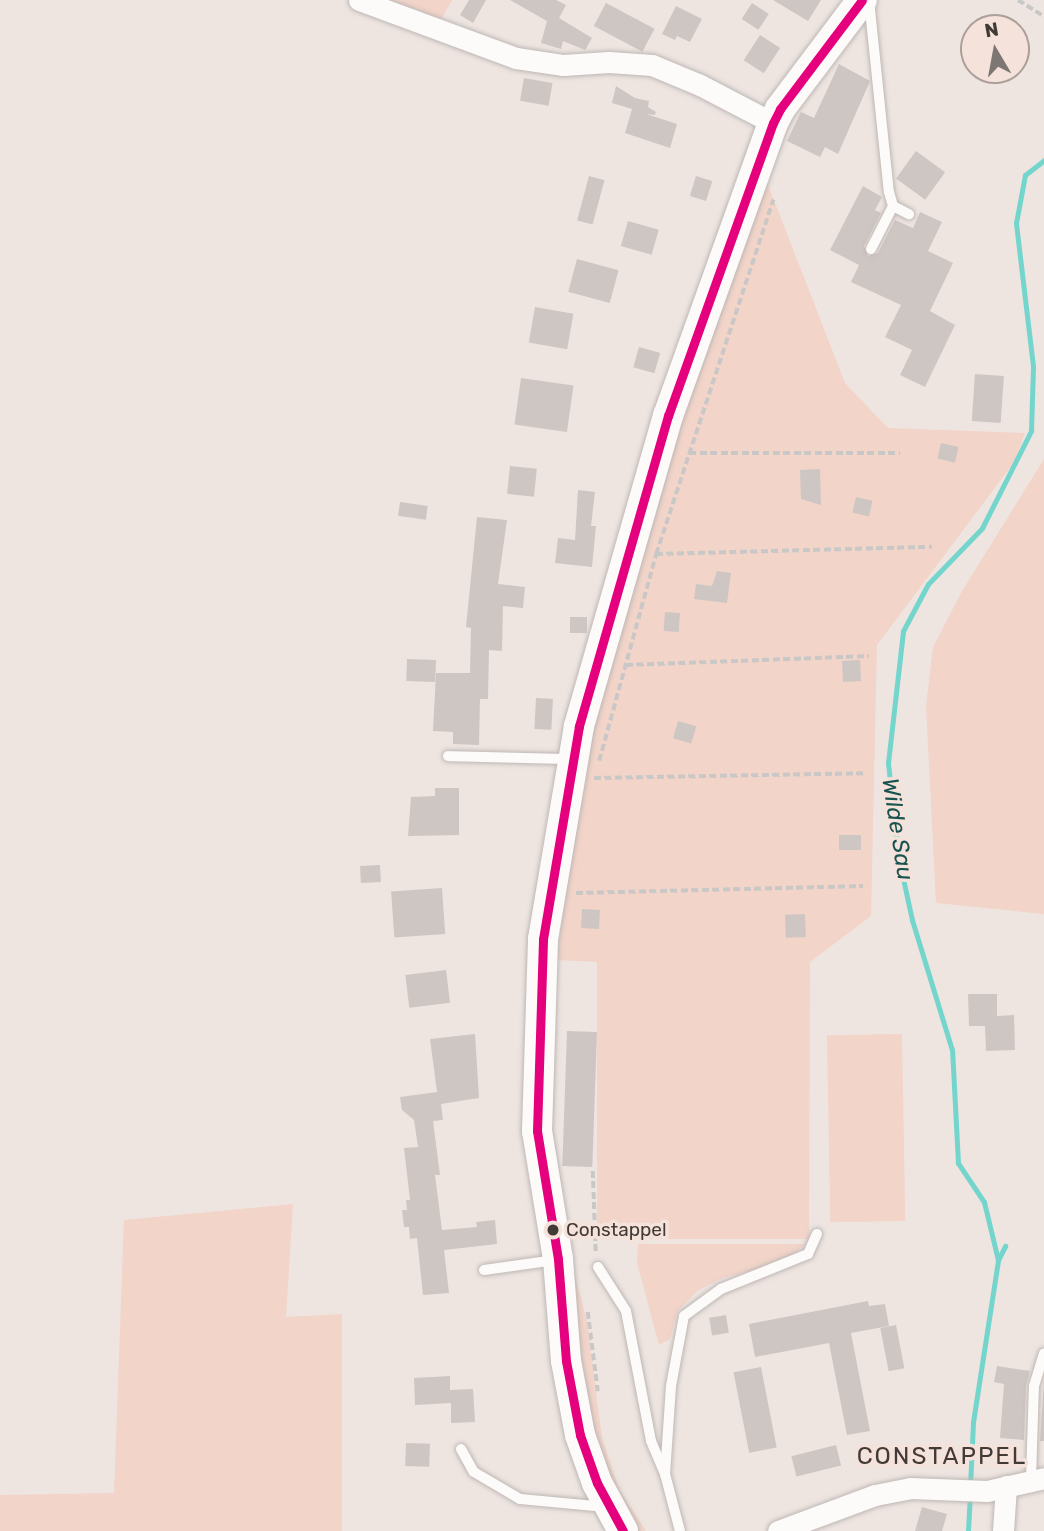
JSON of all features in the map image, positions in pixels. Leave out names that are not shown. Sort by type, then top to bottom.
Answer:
[{"type":"street","points":[[359,0],[526,60],[563,65],[609,62],[652,65],[700,85],[773,122]]},
{"type":"street","points":[[616,1519],[589,1463],[574,1410],[566,1360],[558,1259],[537,1131],[543,939],[584,769],[582,713],[667,416],[773,122],[862,0]]},
{"type":"street","points":[[778,1531],[875,1495],[910,1488],[944,1492],[997,1489],[1037,1479]]},
{"type":"street","points":[[997,1489],[1003,1531]]},
{"type":"lane","points":[[869,0],[893,206],[871,249]]},
{"type":"lane","points":[[893,206],[909,214]]},
{"type":"lane","points":[[449,756],[584,769]]},
{"type":"lane","points":[[665,1474],[671,1387],[684,1316],[721,1289],[808,1254],[817,1234]]},
{"type":"lane","points":[[484,1270],[558,1259]]},
{"type":"lane","points":[[598,1267],[626,1311],[651,1441],[665,1474],[680,1531]]},
{"type":"lane","points":[[1037,1479],[1030,1458],[1034,1386],[1044,1353]]},
{"type":"lane","points":[[461,1449],[474,1472],[520,1499],[588,1508],[616,1519]]},
{"type":"lane","points":[[1030,1458],[1044,1455]]},
{"type":"path","points":[[1018,0],[1044,16]]},
{"type":"path","points":[[592,791],[584,769],[626,665],[656,554],[768,222],[775,187]]},
{"type":"path","points":[[689,453],[900,453]]},
{"type":"path","points":[[656,554],[932,547]]},
{"type":"path","points":[[626,665],[869,656]]},
{"type":"path","points":[[584,769],[867,772]]},
{"type":"path","points":[[569,902],[576,893],[578,880]]},
{"type":"path","points":[[576,893],[863,886]]},
{"type":"path","points":[[593,1171],[598,1267]]},
{"type":"path","points":[[587,1309],[599,1402]]},
{"type":"shaded area","points":[[389,0],[452,0],[441,20]]},
{"type":"shaded area","points":[[765,177],[845,383],[888,428],[1025,433],[1015,461],[877,645],[871,916],[810,962],[809,1239],[597,1239],[597,962],[557,960],[584,735],[685,386]]},
{"type":"shaded area","points":[[1044,459],[1044,914],[936,903],[926,706],[933,647],[962,591]]},
{"type":"shaded area","points":[[902,1034],[905,1221],[830,1222],[827,1035]]},
{"type":"shaded area","points":[[293,1204],[286,1317],[342,1314],[342,1531],[0,1531],[0,1495],[114,1493],[124,1220]]},
{"type":"shaded area","points":[[566,1241],[587,1321],[602,1438],[619,1489],[646,1531],[635,1531],[585,1426]]},
{"type":"shaded area","points":[[638,1244],[805,1244],[786,1261],[723,1278],[697,1291],[677,1312],[670,1339],[659,1345],[637,1263]]},
{"type":"building","points":[[469,0],[486,0],[473,23],[460,15]]},
{"type":"building","points":[[510,0],[556,0],[566,5],[559,18],[592,38],[585,50],[563,41],[561,49],[541,43],[547,21]]},
{"type":"building","points":[[773,0],[821,0],[808,21]]},
{"type":"building","points":[[606,3],[655,29],[642,52],[594,26]]},
{"type":"building","points":[[752,3],[769,14],[758,30],[742,19]]},
{"type":"building","points":[[676,6],[702,19],[690,42],[677,36],[675,40],[662,34]]},
{"type":"building","points":[[760,35],[780,48],[764,73],[744,60]]},
{"type":"building","points":[[839,64],[870,81],[838,154],[825,147],[820,157],[787,141],[801,112],[814,118]]},
{"type":"building","points":[[524,78],[553,83],[549,106],[520,101]]},
{"type":"building","points":[[616,86],[635,98],[649,101],[648,107],[656,112],[655,115],[646,114],[677,124],[670,148],[625,133],[632,109],[612,103]]},
{"type":"building","points":[[916,151],[945,172],[925,200],[896,179]]},
{"type":"building","points":[[589,176],[604,180],[593,225],[577,220]]},
{"type":"building","points":[[696,176],[712,181],[706,201],[690,196]]},
{"type":"building","points":[[863,186],[882,197],[875,210],[881,213],[864,246],[868,256],[878,253],[895,220],[913,228],[920,212],[942,222],[928,251],[953,263],[930,311],[955,325],[925,387],[900,375],[912,350],[885,337],[901,305],[851,282],[859,265],[830,250]]},
{"type":"building","points":[[628,221],[659,230],[652,255],[621,246]]},
{"type":"building","points":[[577,259],[619,270],[610,303],[568,292]]},
{"type":"building","points":[[535,307],[573,314],[567,349],[529,342]]},
{"type":"building","points":[[639,347],[660,353],[654,373],[633,367]]},
{"type":"building","points":[[975,374],[1004,376],[1001,423],[972,421]]},
{"type":"building","points":[[521,378],[573,385],[567,432],[514,425]]},
{"type":"building","points":[[941,443],[959,447],[955,463],[937,459]]},
{"type":"building","points":[[510,466],[537,469],[534,497],[507,494]]},
{"type":"building","points":[[820,469],[821,505],[801,499],[800,470]]},
{"type":"building","points":[[578,490],[595,492],[591,526],[596,526],[592,567],[555,563],[558,538],[575,540]]},
{"type":"building","points":[[856,497],[873,501],[869,516],[852,513]]},
{"type":"building","points":[[400,502],[428,506],[426,520],[398,516]]},
{"type":"building","points":[[477,517],[507,520],[498,584],[525,587],[523,608],[503,606],[502,651],[489,650],[488,699],[480,699],[479,745],[453,744],[453,732],[433,731],[436,673],[470,673],[471,628],[466,627]]},
{"type":"building","points":[[717,571],[731,573],[727,603],[694,599],[696,584],[712,586]]},
{"type":"building","points":[[665,612],[680,613],[679,632],[664,631]]},
{"type":"building","points":[[570,617],[587,617],[587,633],[570,633]]},
{"type":"building","points":[[407,659],[436,660],[435,682],[406,681]]},
{"type":"building","points":[[860,660],[861,681],[843,682],[842,661]]},
{"type":"building","points":[[536,698],[553,699],[551,730],[534,729]]},
{"type":"building","points":[[678,721],[696,726],[691,744],[673,738]]},
{"type":"building","points":[[435,788],[459,788],[459,835],[408,836],[411,797],[435,796]]},
{"type":"building","points":[[839,835],[861,835],[861,850],[839,850]]},
{"type":"building","points":[[380,865],[381,882],[361,883],[360,866]]},
{"type":"building","points":[[442,888],[445,934],[394,937],[391,892]]},
{"type":"building","points":[[582,909],[600,910],[599,929],[581,928]]},
{"type":"building","points":[[805,914],[806,937],[786,938],[785,915]]},
{"type":"building","points":[[446,970],[450,1003],[409,1008],[405,975]]},
{"type":"building","points":[[968,994],[997,994],[997,1016],[1014,1015],[1015,1050],[986,1051],[985,1026],[969,1026]]},
{"type":"building","points":[[567,1031],[597,1032],[592,1167],[562,1166]]},
{"type":"building","points":[[475,1034],[479,1098],[441,1104],[443,1120],[433,1121],[440,1175],[435,1175],[442,1230],[477,1227],[476,1222],[495,1220],[497,1244],[444,1250],[449,1293],[423,1295],[417,1238],[410,1239],[409,1227],[404,1227],[402,1210],[407,1210],[406,1200],[410,1200],[404,1148],[418,1147],[414,1120],[402,1110],[400,1097],[437,1092],[430,1039]]},
{"type":"building","points":[[868,1301],[869,1306],[885,1304],[889,1326],[851,1333],[870,1431],[847,1435],[829,1343],[755,1357],[749,1324]]},
{"type":"building","points":[[726,1315],[729,1333],[712,1335],[709,1318]]},
{"type":"building","points":[[896,1325],[904,1368],[889,1371],[880,1328]]},
{"type":"building","points":[[997,1366],[1030,1371],[1026,1386],[1024,1440],[1000,1438],[1004,1384],[994,1382]]},
{"type":"building","points":[[761,1367],[777,1447],[749,1453],[734,1372]]},
{"type":"building","points":[[450,1376],[450,1390],[473,1389],[475,1422],[451,1423],[451,1403],[415,1405],[414,1378]]},
{"type":"building","points":[[1044,1380],[1044,1441],[1040,1441]]},
{"type":"building","points":[[406,1443],[430,1444],[429,1467],[405,1466]]},
{"type":"building","points":[[836,1445],[841,1465],[796,1477],[791,1456]]},
{"type":"building","points":[[922,1507],[947,1514],[942,1531],[915,1531]]},
{"type":"waterway","name":"Wilde Sau","points":[[970,1486],[973,1422],[998,1260],[984,1202],[958,1163],[952,1050],[912,920],[898,855],[888,763],[903,631],[928,584],[982,528],[1031,431],[1033,366],[1016,223],[1025,175],[1044,160]]},
{"type":"waterway","points":[[998,1260],[1005,1246]]},
{"type":"waterway","name":"Wilde Sau","points":[[968,1531],[970,1496]]},
{"type":"transit line","points":[[623,1531],[597,1483],[580,1435],[566,1361],[558,1259],[537,1131],[543,939],[579,726],[668,416],[773,123],[780,109],[862,0]]},
{"type":"place","name":"Constappel","points":[[553,1230]]},
{"type":"district","name":"CONSTAPPEL","points":[[942,1457]]}]
